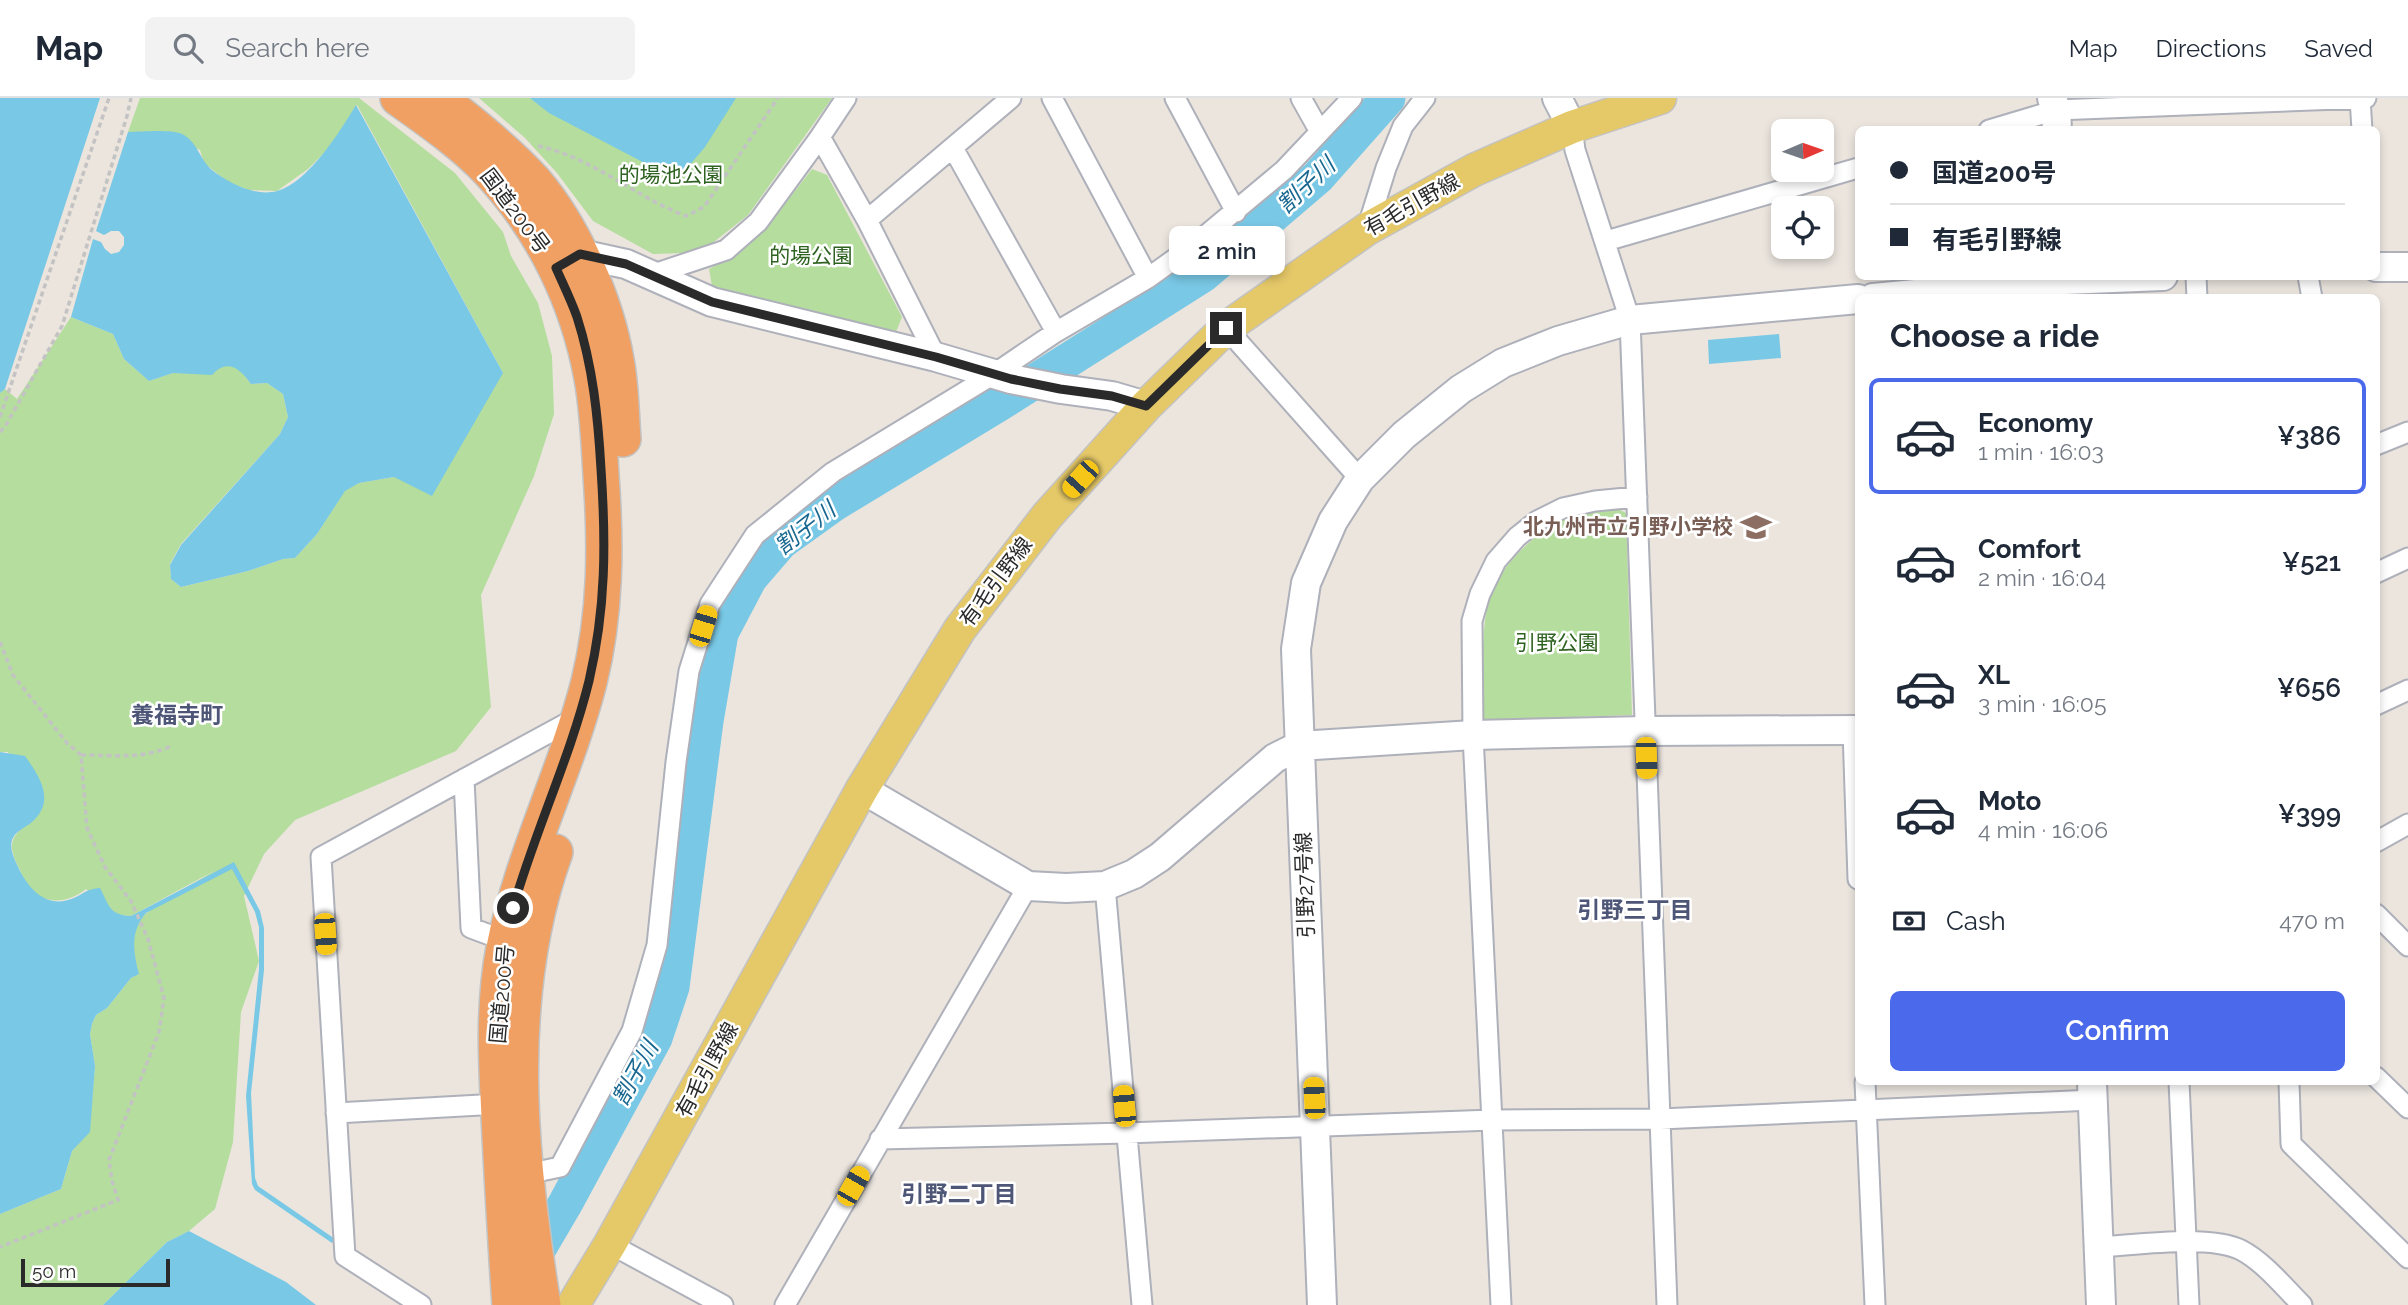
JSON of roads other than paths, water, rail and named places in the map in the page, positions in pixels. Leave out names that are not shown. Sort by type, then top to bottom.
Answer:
[{"type":"highway","name":"国道200号","points":[[398,98],[488,170],[543,244],[568,261],[606,318],[617,361],[629,568],[619,643],[598,735],[549,869],[529,948],[521,1018],[522,1103],[527,1174],[532,1234],[543,1305]]},
{"type":"highway","name":"国道200号","points":[[439,98],[470,121],[534,182],[554,208],[568,261],[576,314],[593,379],[605,532],[601,619],[589,682],[525,867],[506,941],[498,988],[496,1014],[502,1297]]},
{"type":"main road","name":"有毛引野線","points":[[573,1305],[610,1244],[862,789],[960,629],[1046,516],[1146,406],[1226,328],[1367,229],[1474,170],[1572,127],[1660,98]]},
{"type":"street","points":[[651,275],[726,250],[758,222],[846,98]]},
{"type":"street","points":[[867,220],[1011,98]]},
{"type":"street","points":[[1052,98],[1149,278]]},
{"type":"street","points":[[1175,98],[1236,212]]},
{"type":"street","points":[[1301,98],[1320,132]]},
{"type":"street","points":[[527,1174],[560,1167],[632,1031],[657,945],[676,762],[689,671],[710,604],[755,535],[833,472],[1003,376],[1056,332],[1149,278],[1236,212],[1284,170],[1353,98]]},
{"type":"street","points":[[1367,229],[1386,168],[1403,126],[1425,98]]},
{"type":"street","points":[[1557,98],[1572,127],[1575,150],[1630,320],[1667,1305]]},
{"type":"street","points":[[2004,126],[2055,112],[2362,99],[2362,126]]},
{"type":"street","points":[[820,138],[867,220],[936,357]]},
{"type":"street","points":[[953,148],[1056,332]]},
{"type":"street","points":[[1605,241],[1855,168]]},
{"type":"street","points":[[568,261],[626,264],[712,302],[1003,376],[1060,389],[1112,396],[1146,406]]},
{"type":"street","points":[[2380,267],[2408,267]]},
{"type":"street","points":[[1928,294],[2114,280]]},
{"type":"street","name":"引野27号線","points":[[1322,1305],[1296,649],[1306,583],[1334,521],[1360,479],[1404,435],[1461,389],[1503,363],[1558,341],[1630,320],[1855,299]]},
{"type":"street","points":[[1226,328],[1360,479]]},
{"type":"street","points":[[2380,443],[2408,432]]},
{"type":"street","points":[[1501,1305],[1474,735],[1472,621],[1480,593],[1496,561],[1517,537],[1537,521],[1563,508],[1595,501],[1637,497]]},
{"type":"street","points":[[2380,571],[2408,558]]},
{"type":"street","points":[[2380,703],[2408,690]]},
{"type":"street","points":[[421,1305],[345,1256],[321,857],[579,717]]},
{"type":"street","points":[[862,789],[1028,886],[1105,886],[1134,874],[1160,857],[1275,758],[1299,746],[1474,735],[1855,730]]},
{"type":"street","points":[[464,779],[471,928],[506,941]]},
{"type":"street","points":[[2380,840],[2408,824]]},
{"type":"street","points":[[785,1305],[1028,886]]},
{"type":"street","points":[[1105,886],[1142,1305]]},
{"type":"street","points":[[2380,918],[2408,946]]},
{"type":"street","points":[[2380,1081],[2408,1108]]},
{"type":"street","points":[[1865,1085],[1875,1305]]},
{"type":"street","points":[[2179,1085],[2189,1305]]},
{"type":"street","points":[[2289,1085],[2291,1144],[2408,1258]]},
{"type":"street","points":[[880,1139],[1493,1120],[1660,1119],[1866,1110],[2093,1091],[2101,1305]]},
{"type":"street","points":[[337,1113],[499,1104]]},
{"type":"street","points":[[2099,1247],[2221,1243],[2241,1250],[2256,1260],[2302,1305]]},
{"type":"street","points":[[610,1244],[723,1305]]},
{"type":"water","points":[[0,98],[100,98],[5,389],[0,393]]},
{"type":"water","points":[[530,98],[736,98],[705,147],[677,180],[549,113]]},
{"type":"water","points":[[356,105],[503,373],[432,496],[394,477],[359,483],[345,491],[317,534],[295,558],[181,587],[171,579],[170,565],[181,545],[280,434],[288,417],[283,394],[267,383],[251,384],[233,367],[223,367],[212,375],[173,373],[149,381],[124,359],[113,334],[71,317],[93,239],[101,242],[111,254],[119,252],[124,245],[124,237],[119,231],[104,235],[96,231],[128,132],[163,131],[182,134],[191,141],[208,166],[219,175],[243,188],[269,192],[289,186],[312,167]]},
{"type":"water","points":[[1779,334],[1781,358],[1709,364],[1708,340]]},
{"type":"water","points":[[0,752],[25,756],[43,789],[43,806],[39,814],[15,834],[11,844],[13,856],[24,879],[42,897],[57,901],[66,900],[100,888],[114,911],[131,916],[234,862],[260,911],[264,928],[264,970],[251,1093],[255,1178],[258,1186],[335,1239],[332,1243],[255,1190],[252,1184],[246,1096],[259,969],[259,927],[255,912],[232,869],[146,913],[141,920],[134,942],[139,974],[131,978],[107,1008],[96,1015],[92,1024],[90,1034],[95,1066],[90,1132],[72,1151],[61,1189],[0,1214]]},
{"type":"water","points":[[189,1231],[286,1282],[316,1305],[103,1305],[167,1242]]},
{"type":"waterway","name":"割子川","points":[[525,1272],[655,1038],[672,987],[706,721],[721,633],[750,578],[781,542],[834,504],[1203,275],[1318,177],[1388,98]]},
{"type":"place","name":"北九州市立引野小学校","points":[[1756,527]]},
{"type":"district","name":"養福寺町","points":[[177,715]]},
{"type":"district","name":"引野三丁目","points":[[1635,910]]},
{"type":"district","name":"引野二丁目","points":[[959,1194]]},
{"type":"park label","name":"的場池公園","points":[[671,175]]},
{"type":"park label","name":"的場公園","points":[[811,256]]},
{"type":"park label","name":"引野公園","points":[[1557,643]]}]
